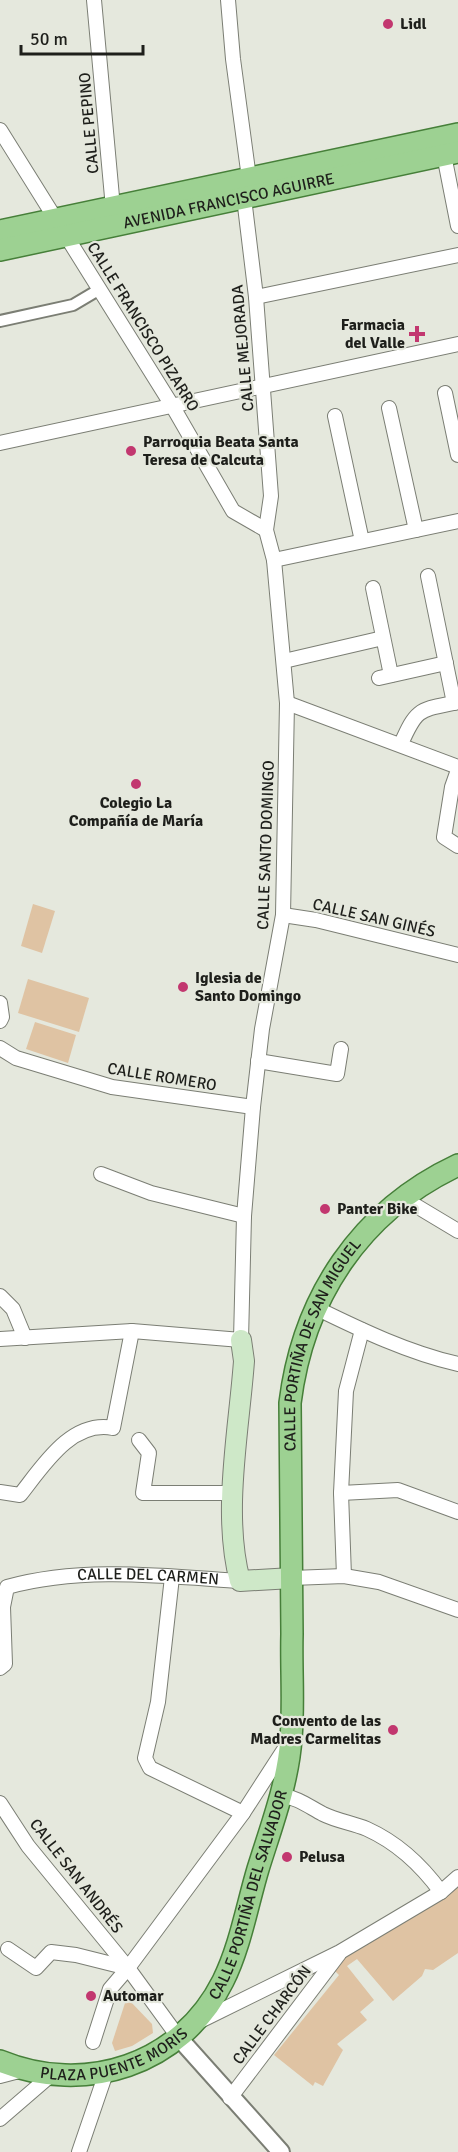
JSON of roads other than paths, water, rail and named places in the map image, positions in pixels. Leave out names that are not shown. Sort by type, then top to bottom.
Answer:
[{"type":"main road","name":"AVENIDA FRANCISCO AGUIRRE","points":[[0,231],[62,228],[247,188],[458,134]]},
{"type":"main road","name":"AVENIDA FRANCISCO AGUIRRE","points":[[0,250],[113,208],[451,154]]},
{"type":"main road","name":"CALLE PORTIÑA DE SAN MIGUEL","points":[[292,1578],[290,1403],[299,1350],[333,1274],[355,1243],[403,1198],[458,1165]]},
{"type":"main road","points":[[240,1581],[232,1552],[244,1361],[241,1340]]},
{"type":"main road","name":"CALLE DEL CARMEN","points":[[240,1581],[292,1578]]},
{"type":"main road","name":"CALLE PORTIÑA DEL SALVADOR","points":[[179,2038],[195,2023],[215,1995],[230,1964],[281,1795],[291,1738],[292,1578]]},
{"type":"main road","name":"PLAZA PUENTE MORIS","points":[[0,2061],[23,2070],[51,2075],[106,2073],[140,2062],[179,2038]]},
{"type":"street","name":"CALLE PEPINO","points":[[94,0],[113,208]]},
{"type":"street","name":"CALLE MEJORADA","points":[[228,0],[247,188],[271,496],[266,530]]},
{"type":"street","name":"CALLE FRANCISCO PIZARRO","points":[[0,130],[173,407],[233,511],[266,530]]},
{"type":"street","points":[[451,154],[458,226]]},
{"type":"street","points":[[256,297],[458,255]]},
{"type":"street","points":[[0,321],[73,305],[100,289]]},
{"type":"street","points":[[0,443],[458,344]]},
{"type":"street","points":[[445,393],[458,455]]},
{"type":"street","points":[[389,408],[416,530]]},
{"type":"street","points":[[336,416],[362,541]]},
{"type":"street","points":[[274,560],[458,521]]},
{"type":"street","name":"CALLE SANTO DOMINGO","points":[[241,1340],[244,1216],[253,1107],[258,1061],[283,915],[287,703],[274,560],[266,530]]},
{"type":"street","points":[[401,744],[416,714],[425,709],[456,702],[428,576]]},
{"type":"street","points":[[373,588],[383,638],[385,676],[446,663]]},
{"type":"street","points":[[284,661],[383,638]]},
{"type":"street","points":[[287,703],[401,744],[458,768],[452,787],[444,837],[458,846]]},
{"type":"street","name":"CALLE SAN GINÉS","points":[[283,915],[316,920],[458,955]]},
{"type":"street","points":[[0,1003],[2,1017],[0,1021]]},
{"type":"street","name":"CALLE ROMERO","points":[[0,1048],[16,1058],[112,1088],[253,1107]]},
{"type":"street","points":[[258,1061],[337,1074],[341,1049]]},
{"type":"street","points":[[101,1174],[151,1193],[244,1216]]},
{"type":"street","points":[[403,1198],[458,1231]]},
{"type":"street","points":[[0,1296],[13,1309],[25,1338]]},
{"type":"street","points":[[316,1308],[362,1330],[438,1359],[458,1364]]},
{"type":"street","points":[[344,1575],[341,1493],[346,1391],[362,1330]]},
{"type":"street","points":[[0,1339],[132,1331],[241,1340]]},
{"type":"street","points":[[0,1492],[20,1495],[56,1450],[88,1428],[102,1425],[113,1428],[132,1331]]},
{"type":"street","points":[[139,1440],[149,1453],[143,1493],[234,1493]]},
{"type":"street","points":[[341,1493],[398,1491],[458,1512]]},
{"type":"street","points":[[292,1578],[344,1575],[379,1582],[458,1610]]},
{"type":"street","name":"CALLE DEL CARMEN","points":[[4,1587],[25,1582],[88,1576],[240,1581]]},
{"type":"street","points":[[172,1577],[158,1702],[145,1758],[150,1768],[243,1813]]},
{"type":"street","points":[[0,1668],[5,1664],[4,1587]]},
{"type":"street","name":"CALLE PORTIÑA DEL SALVADOR","points":[[128,1968],[243,1813],[291,1738]]},
{"type":"street","points":[[281,1795],[301,1799],[322,1813],[366,1828],[386,1839],[425,1870],[441,1892]]},
{"type":"street","name":"CALLE SAN ANDRÉS","points":[[0,1803],[28,1846],[128,1968]]},
{"type":"street","name":"CALLE CHARCÓN","points":[[195,2023],[340,1952],[441,1892],[458,1877]]},
{"type":"street","points":[[8,1949],[36,1968],[51,1952],[76,1955],[128,1968]]},
{"type":"street","name":"CALLE CHARCÓN","points":[[230,2098],[340,1952]]},
{"type":"street","name":"PLAZA PUENTE MORIS","points":[[93,2042],[111,1989],[128,1968],[179,2038]]},
{"type":"street","points":[[179,2038],[230,2098],[281,2152]]},
{"type":"street","points":[[0,2076],[23,2070]]},
{"type":"street","points":[[80,2152],[106,2073]]},
{"type":"street","points":[[0,2119],[51,2075]]},
{"type":"place","name":"Lidl","points":[[388,24]]},
{"type":"place","name":"Farmacia del Valle","points":[[417,334]]},
{"type":"place","name":"Parroquia Beata Santa Teresa de Calcuta","points":[[131,451]]},
{"type":"place","name":"Colegio La Compañía de María","points":[[136,784]]},
{"type":"place","name":"Iglesia de Santo Domingo","points":[[183,987]]},
{"type":"place","name":"Panter Bike","points":[[325,1209]]},
{"type":"place","name":"Convento de las Madres Carmelitas","points":[[393,1730]]},
{"type":"place","name":"Pelusa","points":[[287,1857]]},
{"type":"place","name":"Automar","points":[[91,1996]]}]
